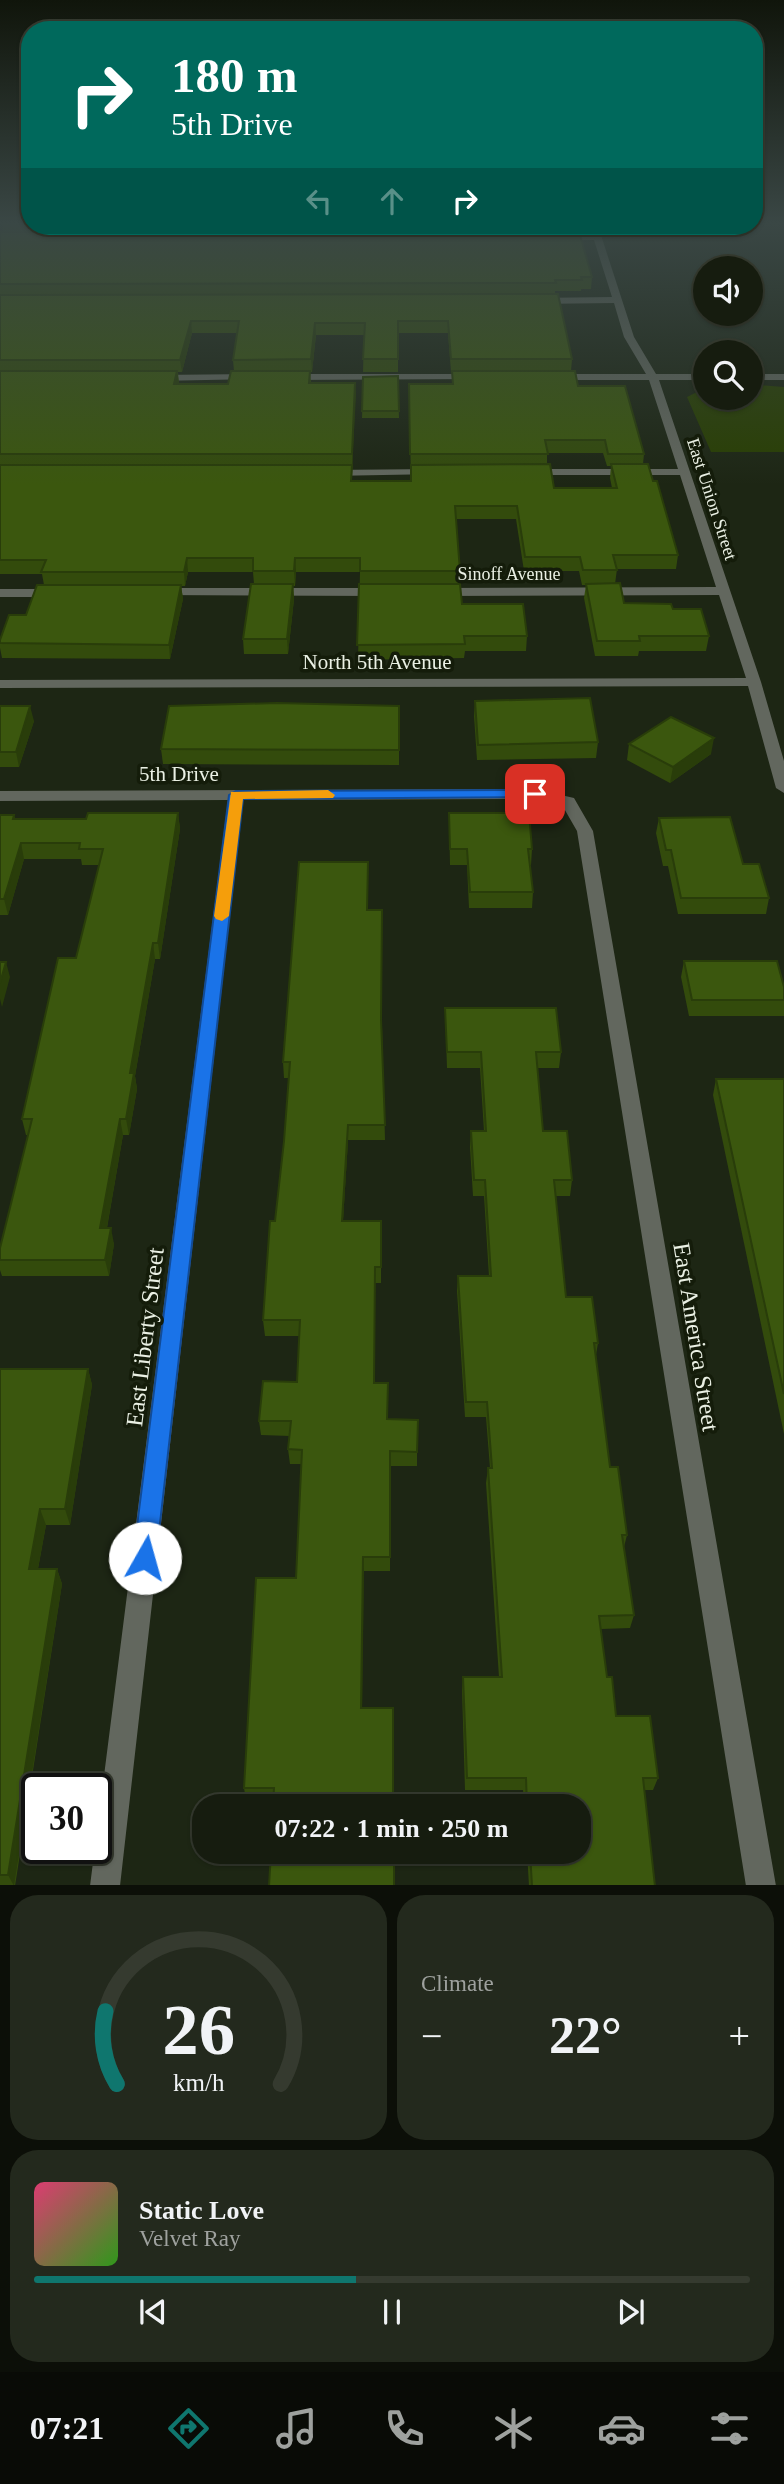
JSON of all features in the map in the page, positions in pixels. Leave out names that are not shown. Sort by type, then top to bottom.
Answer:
[{"type":"street","name":"East Union Street","points":[[620,309],[629,337],[653,377],[754,682],[784,788]]},
{"type":"street","points":[[139,378],[264,377]]},
{"type":"street","points":[[278,377],[486,377]]},
{"type":"street","points":[[542,377],[693,377]]},
{"type":"street","points":[[763,377],[784,377]]},
{"type":"street","points":[[321,472],[447,472]]},
{"type":"street","points":[[517,472],[685,472]]},
{"type":"street","name":"Sinoff Avenue","points":[[418,592],[724,591]]},
{"type":"street","points":[[153,592],[390,592]]},
{"type":"street","points":[[0,593],[70,593]]},
{"type":"street","name":"North 5th Avenue","points":[[0,684],[754,682]]},
{"type":"street","name":"5th Drive","points":[[0,796],[535,794],[568,801]]},
{"type":"street","name":"East Liberty Street","points":[[105,1885],[236,795]]},
{"type":"street","name":"East America Street","points":[[568,801],[585,831],[761,1885]]},
{"type":"green space","points":[[763,385],[784,387],[784,452],[711,452],[687,397],[693,394],[693,410],[763,410]]},
{"type":"building","points":[[0,309],[561,309],[572,359],[451,359],[448,321],[398,321],[398,359],[363,359],[365,323],[315,323],[311,359],[233,360],[239,321],[191,321],[180,360],[0,360]]},
{"type":"building","points":[[0,371],[177,371],[174,384],[228,384],[231,371],[310,371],[309,383],[355,383],[352,454],[0,454]]},
{"type":"building","points":[[452,371],[575,371],[578,386],[625,386],[644,454],[608,454],[605,440],[545,440],[548,454],[410,454],[409,384],[453,384]]},
{"type":"building","points":[[398,376],[399,411],[362,411],[363,377]]},
{"type":"building","points":[[550,464],[554,488],[617,488],[611,464],[648,464],[653,481],[657,481],[678,555],[613,555],[617,570],[583,570],[580,557],[525,557],[517,506],[455,506],[460,571],[360,571],[360,558],[295,558],[294,571],[253,571],[253,558],[187,558],[184,572],[41,572],[46,560],[0,560],[0,465],[352,465],[351,481],[411,481],[411,465]]},
{"type":"building","points":[[620,583],[624,603],[671,604],[673,609],[701,609],[709,636],[639,636],[640,641],[597,641],[586,584]]},
{"type":"building","points":[[251,584],[293,584],[287,639],[243,639]]},
{"type":"building","points":[[359,584],[460,584],[462,604],[523,604],[527,636],[464,636],[465,644],[357,645]]},
{"type":"building","points":[[37,585],[181,585],[169,645],[0,643],[9,615],[26,615]]},
{"type":"building","points":[[590,698],[598,742],[478,745],[475,701]]},
{"type":"building","points":[[277,703],[399,706],[399,750],[161,749],[169,706]]},
{"type":"building","points":[[0,706],[30,706],[16,752],[0,752]]},
{"type":"building","points":[[671,717],[714,738],[673,767],[629,744]]},
{"type":"building","points":[[88,813],[178,813],[158,943],[153,943],[130,1073],[134,1073],[126,1119],[120,1119],[100,1228],[111,1228],[105,1260],[0,1260],[0,1248],[32,1119],[22,1119],[58,958],[76,958],[103,849],[79,849],[80,843],[21,843],[4,899],[0,899],[0,815],[14,815],[13,819],[86,819]]},
{"type":"building","points":[[449,813],[529,813],[532,849],[528,849],[533,892],[470,892],[467,849],[450,849]]},
{"type":"building","points":[[730,817],[743,864],[759,864],[769,898],[681,898],[671,850],[666,850],[659,818]]},
{"type":"building","points":[[299,862],[368,862],[367,910],[382,910],[381,1019],[385,1125],[348,1125],[342,1221],[381,1221],[381,1267],[375,1267],[374,1383],[388,1383],[387,1419],[418,1420],[417,1452],[390,1451],[390,1557],[363,1557],[361,1708],[393,1708],[393,1794],[274,1794],[274,1788],[244,1788],[256,1578],[296,1578],[302,1450],[288,1449],[291,1421],[259,1421],[263,1381],[297,1382],[300,1320],[263,1320],[270,1221],[275,1221],[284,1141],[290,1062],[283,1062]]},
{"type":"building","points":[[684,961],[777,961],[784,987],[784,1000],[692,1000]]},
{"type":"building","points":[[0,962],[6,962],[0,983]]},
{"type":"building","points":[[445,1008],[556,1008],[561,1052],[536,1052],[543,1131],[567,1131],[572,1180],[554,1180],[566,1297],[592,1297],[598,1343],[594,1343],[610,1467],[618,1467],[627,1535],[622,1535],[634,1615],[599,1616],[607,1677],[612,1677],[616,1716],[650,1716],[658,1778],[643,1778],[655,1885],[532,1885],[531,1864],[591,1864],[591,1794],[527,1794],[526,1778],[467,1778],[463,1677],[502,1677],[488,1468],[492,1468],[487,1402],[466,1402],[458,1276],[491,1276],[485,1180],[474,1180],[471,1131],[486,1131],[481,1052],[447,1052]]},
{"type":"building","points":[[716,1079],[784,1079],[784,1394]]},
{"type":"building","points":[[0,1369],[88,1369],[65,1509],[40,1509],[29,1569],[57,1569],[24,1773],[21,1773],[21,1794],[8,1875],[0,1875]]},
{"type":"building","points":[[270,1864],[394,1864],[394,1885],[269,1885]]},
{"type":"slow traffic","points":[[222,916],[236,795],[328,795]]},
{"type":"route","points":[[145,1558],[236,795],[535,794]]}]
